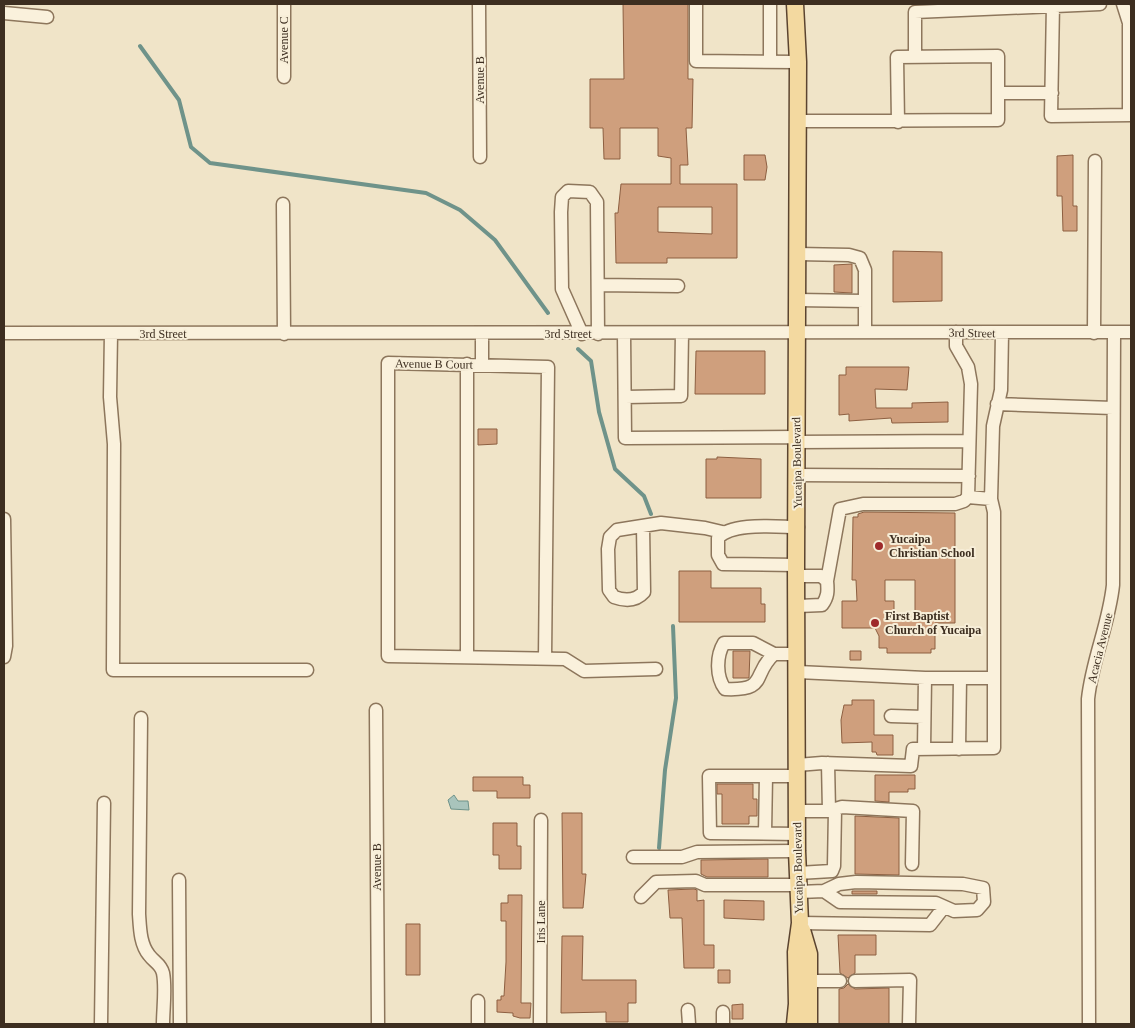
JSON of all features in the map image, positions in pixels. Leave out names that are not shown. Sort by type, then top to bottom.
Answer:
[{"type":"main road","name":"Yucaipa Boulevard","points":[[795,1024],[797,1004],[796,952],[800,923],[797,851],[798,527],[796,440],[798,62],[796,4]]},
{"type":"main road","name":"Yucaipa Boulevard","points":[[800,923],[809,954],[809,1024]]},
{"type":"street","name":"Avenue C","points":[[284,4],[284,77]]},
{"type":"street","name":"Avenue B","points":[[479,4],[480,157]]},
{"type":"street","points":[[696,4],[696,61],[798,62]]},
{"type":"street","points":[[770,4],[770,62]]},
{"type":"street","points":[[796,4],[806,4]]},
{"type":"street","points":[[914,56],[914,12],[1053,4],[1100,4]]},
{"type":"street","points":[[1053,4],[1052,116],[1130,115],[1129,23],[1123,4]]},
{"type":"street","points":[[4,13],[47,17]]},
{"type":"street","points":[[798,121],[898,122],[998,120],[998,56],[914,56],[897,58],[898,122]]},
{"type":"street","points":[[999,93],[1052,93]]},
{"type":"street","points":[[1094,333],[1095,161]]},
{"type":"street","points":[[582,334],[562,289],[561,212],[562,198],[568,192],[590,192],[598,202],[598,334]]},
{"type":"street","points":[[284,204],[284,334]]},
{"type":"street","points":[[798,254],[850,255],[860,258],[865,270],[864,331]]},
{"type":"street","points":[[598,285],[678,286]]},
{"type":"street","points":[[797,300],[864,301]]},
{"type":"street","name":"3rd Street","points":[[4,333],[624,334],[864,331],[1131,332]]},
{"type":"street","points":[[798,606],[822,605],[827,598],[827,581],[840,509],[863,504],[955,504],[964,501],[968,497],[971,384],[968,367],[956,346],[956,332]]},
{"type":"street","name":"Acacia Avenue","points":[[1089,1024],[1088,699],[1091,676],[1111,605],[1113,585],[1114,332]]},
{"type":"street","points":[[625,397],[681,396],[682,333]]},
{"type":"street","points":[[797,834],[710,833],[709,776],[766,776],[828,763],[912,766],[913,748],[994,748],[994,512],[991,499],[993,426],[1001,390],[1002,333]]},
{"type":"street","points":[[111,334],[110,397],[114,444],[113,670],[307,670]]},
{"type":"street","points":[[482,334],[482,365]]},
{"type":"street","points":[[624,334],[625,438],[969,441]]},
{"type":"street","name":"Avenue B Court","points":[[545,658],[548,366],[388,363],[388,656],[545,658],[565,660],[584,671],[656,668]]},
{"type":"street","points":[[467,364],[467,657]]},
{"type":"street","points":[[997,404],[1113,408]]},
{"type":"street","points":[[797,475],[969,476]]},
{"type":"street","points":[[968,497],[991,499]]},
{"type":"street","points":[[4,519],[6,646],[4,657]]},
{"type":"street","points":[[643,526],[644,592],[639,598],[630,600],[614,597],[608,590],[608,549],[610,537],[617,530],[661,523],[722,532],[740,528],[798,527]]},
{"type":"street","points":[[722,532],[718,538],[718,555],[723,564],[797,570],[821,576],[827,581]]},
{"type":"street","points":[[774,654],[764,663],[759,681],[755,685],[725,689],[720,683],[719,651],[724,643],[753,643],[774,654],[798,654]]},
{"type":"street","points":[[798,672],[925,678],[994,678]]},
{"type":"street","points":[[924,748],[925,678]]},
{"type":"street","points":[[959,748],[960,678]]},
{"type":"street","name":"Avenue B","points":[[376,710],[378,1024]]},
{"type":"street","points":[[890,716],[924,716]]},
{"type":"street","points":[[141,718],[139,921],[144,948],[150,958],[158,962],[163,973],[163,1024]]},
{"type":"street","points":[[641,897],[656,882],[696,881],[705,885],[798,883],[832,871],[834,866],[832,811],[828,763]]},
{"type":"street","points":[[765,833],[766,776]]},
{"type":"street","points":[[100,1024],[104,802]]},
{"type":"street","points":[[797,811],[832,811],[842,807],[913,811],[912,864]]},
{"type":"street","name":"Iris Lane","points":[[540,1024],[541,820]]},
{"type":"street","points":[[633,857],[682,857],[697,852],[797,851]]},
{"type":"street","points":[[179,880],[180,1024]]},
{"type":"street","points":[[798,883],[824,891],[840,902],[936,903],[954,911],[977,910],[984,902],[983,888],[963,884],[856,882],[839,884],[824,891]]},
{"type":"street","points":[[800,923],[930,925],[944,906]]},
{"type":"street","points":[[855,981],[910,980],[909,1024]]},
{"type":"street","points":[[809,981],[840,981]]},
{"type":"street","points":[[478,1001],[478,1024]]},
{"type":"street","points":[[688,1010],[689,1024]]},
{"type":"water","points":[[454,795],[458,801],[468,801],[469,810],[451,809],[448,800]]},
{"type":"building","points":[[623,4],[688,4],[688,79],[693,79],[692,128],[686,128],[688,165],[680,165],[680,184],[737,184],[737,258],[667,258],[667,263],[616,263],[615,213],[618,213],[621,184],[671,184],[671,158],[658,156],[658,128],[620,128],[620,159],[604,159],[603,128],[590,128],[590,79],[624,79]],"holes":[[[658,207],[712,207],[712,234],[658,232]]]},
{"type":"building","points":[[744,155],[765,155],[767,167],[765,180],[744,180]]},
{"type":"building","points":[[1073,155],[1073,206],[1077,206],[1077,231],[1063,231],[1062,196],[1057,196],[1057,156]]},
{"type":"building","points":[[893,251],[942,252],[942,301],[893,302]]},
{"type":"building","points":[[852,264],[852,293],[834,292],[834,265]]},
{"type":"building","points":[[696,351],[765,351],[765,394],[695,394]]},
{"type":"building","points":[[846,367],[909,367],[907,390],[875,389],[876,408],[912,408],[912,403],[948,402],[948,422],[892,423],[891,418],[849,421],[849,414],[839,415],[839,375],[846,375]]},
{"type":"building","points":[[478,429],[497,429],[497,444],[478,445]]},
{"type":"building","points":[[717,457],[761,459],[761,498],[706,498],[706,459],[717,459]]},
{"type":"building","points":[[864,512],[955,513],[955,623],[935,623],[935,649],[931,649],[931,653],[887,653],[887,648],[879,648],[879,636],[875,628],[842,628],[842,601],[857,601],[856,580],[852,580],[853,517],[858,517],[858,514]],"holes":[[[885,580],[915,580],[915,620],[894,620],[894,601],[885,601]]]},
{"type":"building","points":[[679,571],[711,571],[711,588],[761,588],[761,604],[765,604],[765,622],[679,622]]},
{"type":"building","points":[[733,651],[750,651],[749,678],[733,678]]},
{"type":"building","points":[[850,651],[861,651],[861,660],[850,660]]},
{"type":"building","points":[[852,700],[874,700],[874,735],[893,735],[893,755],[877,755],[876,752],[872,752],[872,742],[842,743],[841,720],[844,705],[852,705]]},
{"type":"building","points":[[875,775],[915,775],[915,789],[908,789],[908,792],[889,792],[889,802],[875,801]]},
{"type":"building","points":[[473,777],[523,777],[523,785],[530,785],[530,798],[497,798],[497,791],[473,791]]},
{"type":"building","points":[[717,784],[753,784],[753,799],[757,799],[757,816],[749,816],[749,824],[722,824],[722,794],[717,794]]},
{"type":"building","points":[[562,813],[582,813],[582,874],[586,874],[583,908],[563,908]]},
{"type":"building","points":[[855,816],[899,818],[899,875],[855,874]]},
{"type":"building","points":[[493,823],[517,823],[517,846],[521,846],[521,869],[499,869],[499,855],[493,855]]},
{"type":"building","points":[[768,859],[768,877],[707,877],[701,874],[701,860]]},
{"type":"building","points":[[668,890],[697,890],[697,901],[704,900],[704,945],[714,945],[714,968],[684,968],[682,918],[670,918]]},
{"type":"building","points":[[852,891],[877,891],[877,894],[852,894]]},
{"type":"building","points":[[508,895],[522,895],[521,1003],[531,1003],[530,1018],[513,1016],[513,1013],[497,1012],[497,1000],[501,1000],[501,996],[504,996],[506,962],[506,921],[501,921],[501,903],[508,903]]},
{"type":"building","points":[[724,900],[764,901],[764,920],[724,918]]},
{"type":"building","points":[[406,924],[420,924],[420,975],[406,975]]},
{"type":"building","points":[[838,935],[876,935],[876,955],[855,955],[855,973],[848,978],[840,973]]},
{"type":"building","points":[[562,936],[583,936],[582,980],[636,980],[636,1003],[628,1003],[628,1022],[606,1022],[606,1012],[561,1013]]},
{"type":"building","points":[[718,970],[730,970],[730,983],[718,983]]},
{"type":"building","points":[[848,984],[855,989],[889,988],[889,1024],[839,1024],[839,989],[844,988]]},
{"type":"building","points":[[743,1004],[743,1019],[732,1019],[732,1005]]},
{"type":"waterway","points":[[140,46],[179,100],[191,147],[210,163],[426,193],[460,210],[495,240],[548,313]]},
{"type":"waterway","points":[[578,349],[591,361],[599,412],[615,469],[644,496],[651,514]]},
{"type":"waterway","points":[[659,848],[665,770],[676,698],[673,626]]},
{"type":"place","name":"Yucaipa Christian School","points":[[879,546]]},
{"type":"place","name":"First Baptist Church of Yucaipa","points":[[875,623]]}]
